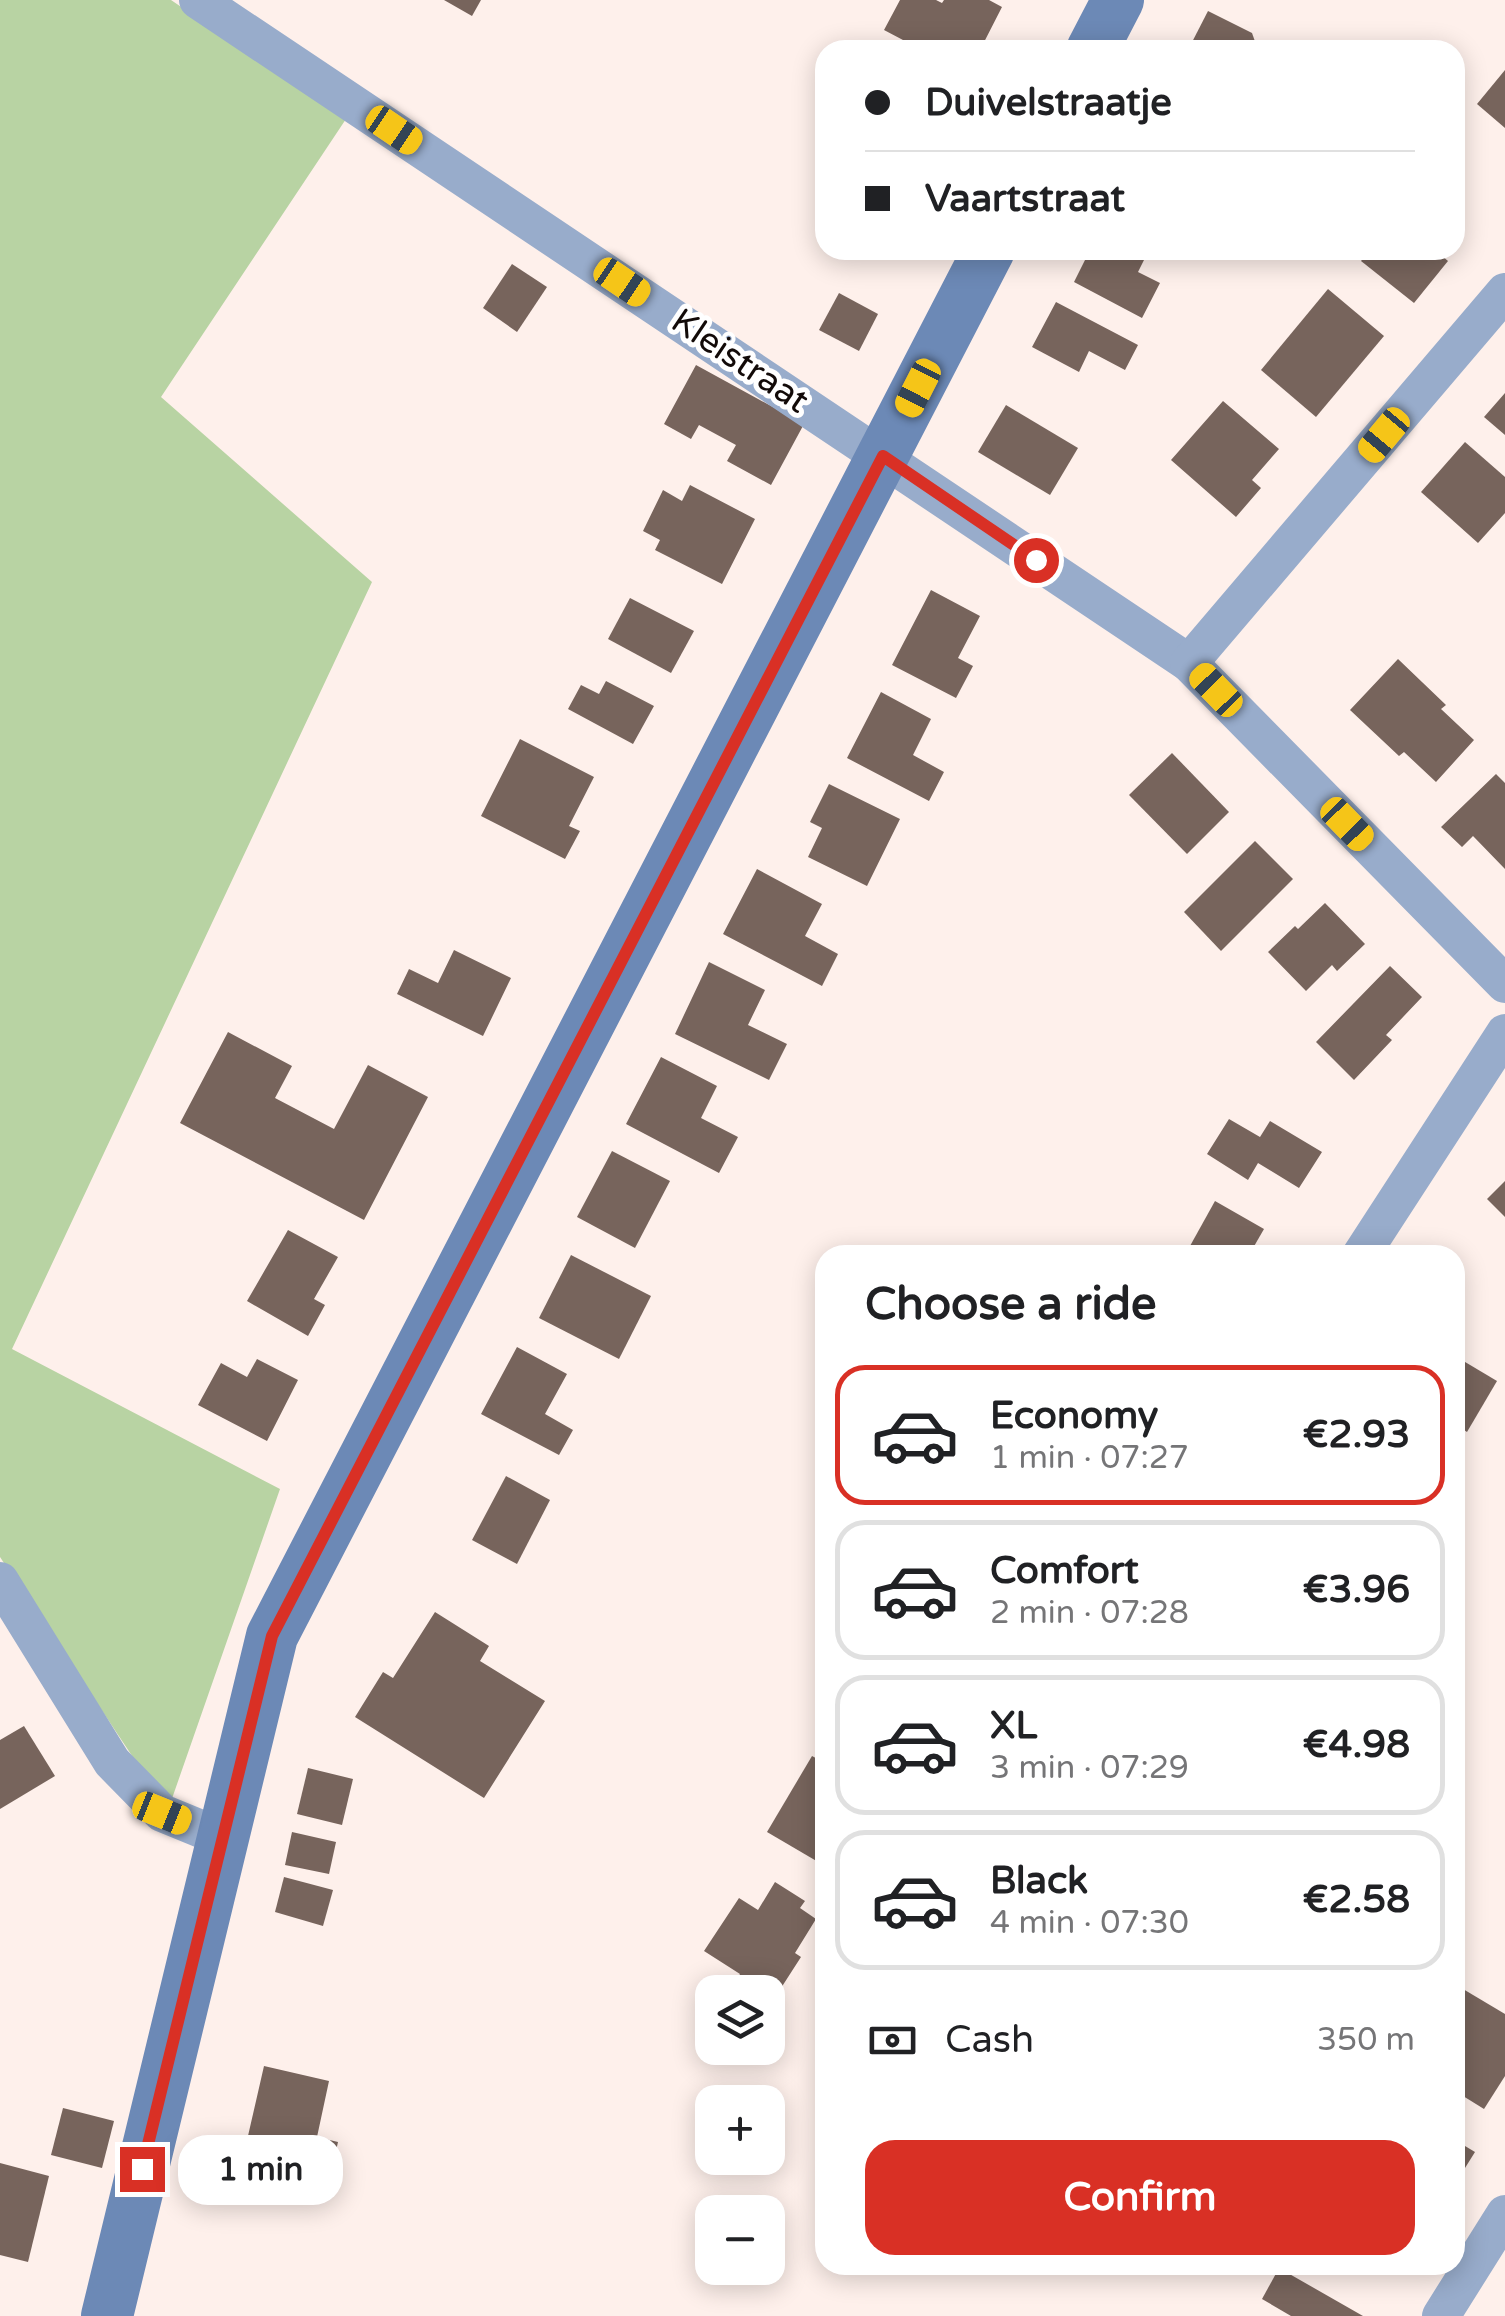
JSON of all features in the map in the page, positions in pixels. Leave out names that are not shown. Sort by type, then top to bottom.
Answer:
[{"type":"main road","points":[[1097,40],[1118,0]]},
{"type":"main road","points":[[107,2316],[272,1636],[984,260]]},
{"type":"street","name":"Kleistraat","points":[[198,0],[1189,663],[1505,984]]},
{"type":"street","points":[[1189,663],[1505,292]]},
{"type":"street","points":[[1367,1245],[1505,1033]]},
{"type":"street","points":[[0,1581],[112,1762],[162,1813],[223,1838]]},
{"type":"street","points":[[1441,2316],[1505,2214]]},
{"type":"green space","points":[[0,0],[171,0],[346,119],[161,397],[372,582],[12,1349],[280,1489],[168,1810],[0,1557]]},
{"type":"building","points":[[444,0],[481,0],[472,16]]},
{"type":"building","points":[[900,0],[989,0],[1002,7],[985,40],[903,40],[884,30]]},
{"type":"building","points":[[1208,11],[1252,33],[1254,40],[1193,40]]},
{"type":"building","points":[[1505,70],[1505,128],[1477,104]]},
{"type":"building","points":[[1085,260],[1144,260],[1138,272],[1160,283],[1142,318],[1074,282]]},
{"type":"building","points":[[1447,260],[1448,261],[1414,303],[1361,261]]},
{"type":"building","points":[[512,264],[547,287],[517,332],[483,308]]},
{"type":"building","points":[[1328,289],[1384,336],[1316,417],[1261,370]]},
{"type":"building","points":[[839,293],[878,314],[859,351],[819,330]]},
{"type":"building","points":[[1056,302],[1138,345],[1125,370],[1089,351],[1079,372],[1032,347]]},
{"type":"building","points":[[696,365],[804,424],[771,485],[727,461],[736,445],[699,425],[691,439],[664,424]]},
{"type":"building","points":[[1505,393],[1505,435],[1484,417]]},
{"type":"building","points":[[1223,401],[1279,449],[1252,480],[1261,488],[1236,517],[1171,460]]},
{"type":"building","points":[[1006,405],[1078,448],[1050,495],[978,452]]},
{"type":"building","points":[[1465,442],[1505,477],[1505,513],[1478,543],[1421,492]]},
{"type":"building","points":[[690,485],[755,519],[722,584],[655,550],[660,540],[643,531],[663,490],[682,501]]},
{"type":"building","points":[[931,590],[980,616],[958,658],[973,666],[956,698],[892,665]]},
{"type":"building","points":[[630,598],[694,631],[671,673],[608,639]]},
{"type":"building","points":[[1398,659],[1446,705],[1441,709],[1474,740],[1436,782],[1404,752],[1399,756],[1350,710]]},
{"type":"building","points":[[606,681],[654,706],[633,744],[568,709],[581,685],[599,694]]},
{"type":"building","points":[[881,692],[931,719],[913,755],[944,772],[929,801],[847,758]]},
{"type":"building","points":[[520,739],[594,777],[569,826],[580,831],[565,859],[481,816]]},
{"type":"building","points":[[1172,753],[1229,812],[1187,854],[1129,795]]},
{"type":"building","points":[[1496,774],[1505,783],[1505,869],[1473,836],[1462,847],[1441,827]]},
{"type":"building","points":[[829,784],[900,819],[867,886],[808,857],[822,828],[810,822]]},
{"type":"building","points":[[1255,841],[1293,879],[1221,951],[1184,912]]},
{"type":"building","points":[[757,869],[822,904],[805,936],[838,954],[822,986],[723,934]]},
{"type":"building","points":[[1325,903],[1365,944],[1337,971],[1332,965],[1306,991],[1268,952]]},
{"type":"building","points":[[454,950],[511,978],[483,1036],[397,994],[409,969],[438,983]]},
{"type":"building","points":[[709,962],[765,990],[748,1025],[787,1044],[769,1080],[675,1034]]},
{"type":"building","points":[[1390,966],[1422,997],[1386,1035],[1392,1040],[1354,1080],[1316,1042]]},
{"type":"building","points":[[228,1032],[292,1066],[275,1098],[334,1129],[368,1065],[428,1097],[364,1220],[180,1123]]},
{"type":"building","points":[[661,1057],[717,1086],[701,1118],[738,1137],[719,1173],[626,1124]]},
{"type":"building","points":[[1229,1119],[1260,1137],[1270,1121],[1322,1152],[1299,1188],[1258,1163],[1248,1180],[1207,1154]]},
{"type":"building","points":[[612,1151],[670,1181],[635,1248],[577,1217]]},
{"type":"building","points":[[1505,1181],[1505,1217],[1487,1199]]},
{"type":"building","points":[[1215,1201],[1264,1229],[1255,1245],[1191,1245]]},
{"type":"building","points":[[288,1230],[338,1257],[314,1299],[325,1305],[308,1336],[247,1301]]},
{"type":"building","points":[[571,1255],[651,1296],[619,1359],[539,1318]]},
{"type":"building","points":[[517,1347],[567,1374],[545,1414],[573,1430],[559,1455],[481,1414]]},
{"type":"building","points":[[257,1359],[298,1380],[267,1441],[198,1405],[221,1363],[247,1377]]},
{"type":"building","points":[[1465,1362],[1497,1381],[1465,1431]]},
{"type":"building","points":[[506,1476],[550,1500],[517,1564],[472,1540]]},
{"type":"building","points":[[435,1612],[489,1646],[480,1661],[545,1701],[484,1798],[355,1717],[383,1672],[393,1678]]},
{"type":"building","points":[[24,1726],[55,1776],[0,1809],[0,1740]]},
{"type":"building","points":[[812,1756],[815,1758],[815,1860],[767,1832]]},
{"type":"building","points":[[308,1768],[353,1779],[342,1825],[297,1814]]},
{"type":"building","points":[[292,1832],[336,1842],[329,1874],[285,1865]]},
{"type":"building","points":[[284,1877],[333,1890],[323,1926],[275,1912]]},
{"type":"building","points":[[775,1882],[805,1901],[800,1908],[815,1918],[795,1953],[801,1957],[785,1982],[785,1975],[739,1975],[704,1951],[739,1898],[758,1910]]},
{"type":"building","points":[[1465,1990],[1505,2014],[1505,2076],[1484,2109],[1465,2097]]},
{"type":"building","points":[[264,2066],[329,2081],[317,2137],[338,2142],[329,2182],[242,2162]]},
{"type":"building","points":[[63,2108],[114,2121],[102,2168],[51,2155]]},
{"type":"building","points":[[1465,2146],[1475,2152],[1465,2168]]},
{"type":"building","points":[[0,2163],[49,2176],[28,2262],[0,2255]]},
{"type":"building","points":[[1275,2275],[1291,2275],[1363,2316],[1291,2316],[1262,2299]]},
{"type":"route","points":[[142,2169],[272,1636],[883,456],[1036,560]]}]
